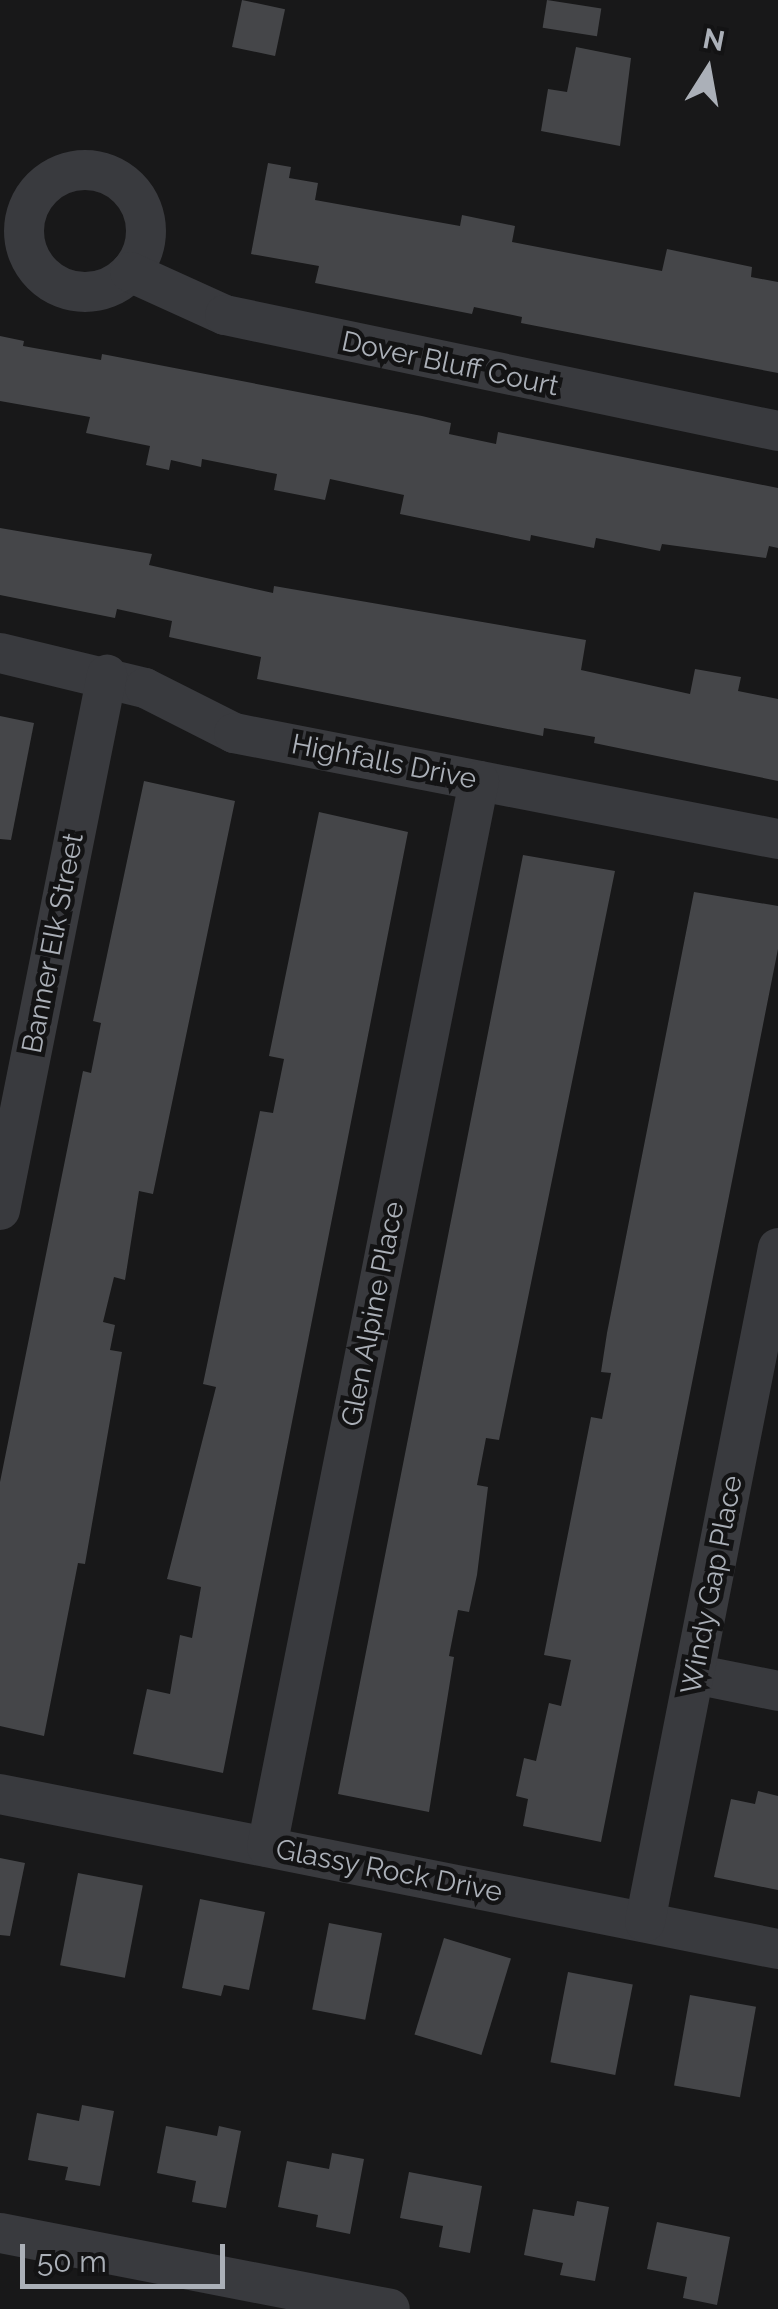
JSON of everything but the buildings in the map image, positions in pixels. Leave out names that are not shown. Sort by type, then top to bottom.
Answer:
[{"type":"street","name":"Dover Bluff Court","points":[[130,272],[225,315],[778,430]]},
{"type":"street","name":"Highfalls Drive","points":[[0,653],[107,675],[234,733],[778,839]]},
{"type":"street","name":"Banner Elk Street","points":[[0,1210],[107,675]]},
{"type":"street","name":"Glen Alpine Place","points":[[267,1847],[478,781]]},
{"type":"street","name":"Windy Gap Place","points":[[644,1922],[778,1248]]},
{"type":"street","points":[[694,1674],[778,1690]]},
{"type":"street","name":"Glassy Rock Drive","points":[[0,1794],[778,1949]]},
{"type":"street","points":[[0,2233],[390,2309]]}]
